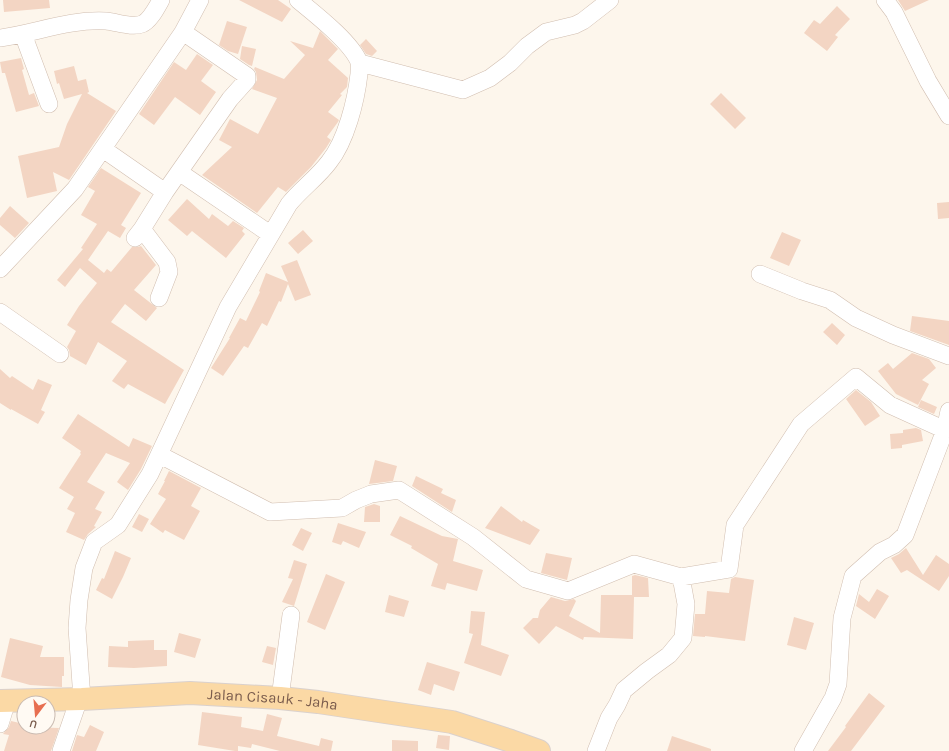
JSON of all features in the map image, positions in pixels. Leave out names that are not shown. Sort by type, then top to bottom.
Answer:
[{"type":"main road","name":"Jalan Cisauk - Jaha","points":[[4,701],[80,699],[190,693],[280,698],[318,702],[452,722],[512,740],[539,751]]},
{"type":"street","points":[[0,38],[74,22],[107,21],[138,25],[145,23],[161,0]]},
{"type":"street","points":[[0,269],[75,189],[182,32],[200,0]]},
{"type":"street","points":[[61,751],[80,699],[77,628],[79,600],[84,568],[94,542],[118,525],[150,474],[228,306],[289,204],[329,162],[350,118],[357,90],[360,64],[351,49],[326,23],[298,0]]},
{"type":"street","points":[[360,64],[463,90],[490,78],[510,63],[527,46],[546,32],[575,25],[583,21],[610,0]]},
{"type":"street","points":[[884,0],[894,12],[928,80],[949,116]]},
{"type":"street","points":[[159,298],[168,272],[167,262],[139,233],[165,192],[230,99],[247,80],[247,76],[182,32]]},
{"type":"street","points":[[23,34],[49,104]]},
{"type":"street","points":[[103,149],[165,192]]},
{"type":"street","points":[[179,172],[270,234]]},
{"type":"street","points":[[760,274],[802,291],[830,300],[856,318],[893,335],[949,356]]},
{"type":"street","points":[[0,312],[60,354]]},
{"type":"street","points":[[160,455],[270,512],[342,508],[371,494],[398,490],[473,537],[526,579],[568,591],[634,564],[681,577],[729,569],[735,525],[801,424],[856,377],[890,405],[945,430]]},
{"type":"street","points":[[803,751],[833,698],[838,684],[842,618],[854,576],[880,552],[894,545],[905,535],[945,430],[949,411]]},
{"type":"street","points":[[596,751],[609,718],[624,690],[669,655],[683,638],[686,604],[681,577]]},
{"type":"street","points":[[280,698],[291,615]]},
{"type":"street","points":[[0,724],[4,701]]},
{"type":"building","points":[[3,0],[49,0],[50,8],[4,12]]},
{"type":"building","points":[[239,0],[278,0],[291,9],[282,22]]},
{"type":"building","points":[[898,0],[929,0],[905,11]]},
{"type":"building","points":[[837,6],[850,19],[835,35],[838,37],[827,51],[804,33],[814,20],[820,24]]},
{"type":"building","points":[[227,21],[247,27],[238,54],[228,51],[219,45]]},
{"type":"building","points":[[320,31],[338,49],[328,60],[348,78],[347,87],[340,94],[342,95],[328,112],[339,120],[327,137],[331,140],[311,167],[286,192],[278,187],[257,213],[202,175],[232,147],[219,140],[230,119],[258,134],[277,98],[252,89],[257,80],[254,69],[255,67],[284,79],[305,55],[290,41],[313,48]]},
{"type":"building","points":[[366,39],[377,51],[372,56],[366,54],[360,45]]},
{"type":"building","points":[[242,46],[256,49],[252,66],[240,59]]},
{"type":"building","points":[[197,54],[213,65],[201,81],[216,92],[200,115],[175,97],[154,125],[139,114],[174,62],[186,70]]},
{"type":"building","points":[[21,58],[24,69],[22,70],[29,95],[34,93],[39,106],[16,112],[5,73],[2,73],[0,62]]},
{"type":"building","points":[[74,66],[78,81],[86,79],[89,92],[87,93],[116,111],[69,180],[53,172],[57,191],[27,198],[18,156],[59,147],[67,124],[82,94],[64,99],[59,83],[57,84],[54,71]]},
{"type":"building","points":[[721,93],[746,118],[735,129],[710,104]]},
{"type":"building","points":[[101,168],[141,193],[121,225],[126,228],[120,238],[108,231],[88,260],[104,273],[107,269],[111,272],[132,247],[141,246],[156,265],[134,290],[157,308],[146,321],[125,304],[111,322],[184,370],[165,404],[128,384],[124,389],[112,381],[127,361],[98,342],[86,365],[70,356],[67,347],[76,331],[67,325],[79,306],[97,283],[80,268],[65,287],[57,280],[83,249],[81,248],[97,224],[81,215],[95,191],[88,187]]},
{"type":"building","points":[[187,199],[209,219],[212,214],[228,226],[233,221],[244,228],[242,231],[245,234],[226,258],[192,231],[187,236],[168,220]]},
{"type":"building","points":[[949,202],[949,218],[938,219],[937,203]]},
{"type":"building","points":[[10,206],[29,223],[15,238],[0,225],[0,218]]},
{"type":"building","points":[[303,230],[313,241],[298,254],[288,243]]},
{"type":"building","points":[[782,232],[801,240],[789,266],[770,258]]},
{"type":"building","points":[[297,260],[311,295],[295,301],[288,284],[281,302],[279,301],[267,326],[262,323],[248,348],[244,346],[223,376],[211,368],[230,338],[240,318],[246,321],[260,292],[259,291],[266,273],[288,282],[281,266]]},
{"type":"building","points":[[912,316],[949,321],[949,345],[910,331]]},
{"type":"building","points":[[832,323],[845,335],[837,345],[823,332]]},
{"type":"building","points":[[912,353],[929,359],[936,368],[922,380],[929,384],[918,405],[896,394],[878,371],[888,363],[893,369]]},
{"type":"building","points":[[0,369],[10,378],[12,376],[33,390],[38,379],[52,385],[41,410],[45,412],[38,424],[0,403]]},
{"type":"building","points":[[856,390],[871,402],[880,416],[865,426],[846,399]]},
{"type":"building","points":[[921,400],[937,407],[934,414],[918,407]]},
{"type":"building","points":[[78,414],[129,447],[133,438],[152,446],[141,469],[128,490],[117,482],[130,463],[106,453],[87,482],[105,492],[95,509],[102,512],[94,526],[96,527],[84,540],[66,532],[75,513],[67,509],[74,497],[59,488],[81,454],[81,451],[62,438]]},
{"type":"building","points":[[916,428],[921,430],[923,441],[902,445],[902,448],[891,449],[890,434],[903,433],[903,430]]},
{"type":"building","points":[[375,460],[397,466],[393,481],[369,484]]},
{"type":"building","points":[[169,471],[201,488],[191,506],[200,511],[184,540],[165,530],[163,533],[150,524],[166,499],[158,494]]},
{"type":"building","points":[[416,476],[443,489],[441,493],[456,500],[452,512],[412,486]]},
{"type":"building","points":[[374,504],[380,506],[380,522],[364,522],[365,507]]},
{"type":"building","points":[[501,506],[522,522],[523,520],[540,530],[530,545],[485,528]]},
{"type":"building","points":[[139,514],[149,519],[142,532],[132,527]]},
{"type":"building","points":[[400,516],[442,536],[458,539],[453,561],[483,570],[477,591],[447,583],[445,590],[431,586],[438,564],[411,548],[412,546],[390,535]]},
{"type":"building","points":[[338,523],[366,532],[359,548],[343,541],[341,545],[332,542]]},
{"type":"building","points":[[301,528],[312,533],[303,551],[292,545]]},
{"type":"building","points":[[906,548],[923,575],[936,555],[949,564],[949,576],[939,591],[907,570],[901,573],[891,558]]},
{"type":"building","points":[[115,551],[131,558],[112,599],[96,590],[102,578],[104,579]]},
{"type":"building","points":[[546,553],[572,558],[567,580],[541,573]]},
{"type":"building","points":[[294,560],[307,564],[294,606],[282,602],[293,579],[288,578]]},
{"type":"building","points":[[326,574],[345,582],[325,630],[307,622]]},
{"type":"building","points":[[635,575],[648,578],[649,597],[634,597],[633,639],[584,637],[583,640],[556,626],[539,644],[523,628],[533,618],[538,618],[540,610],[551,597],[565,601],[574,599],[576,601],[569,616],[600,633],[601,595],[632,595],[632,576]]},
{"type":"building","points":[[735,577],[754,580],[745,641],[693,636],[695,614],[705,614],[707,591],[729,593],[731,579]]},
{"type":"building","points":[[877,589],[889,596],[875,619],[856,606],[859,594],[869,602]]},
{"type":"building","points":[[389,595],[409,601],[404,617],[385,612]]},
{"type":"building","points":[[471,611],[485,612],[481,645],[509,655],[501,676],[464,663],[473,634],[469,633]]},
{"type":"building","points":[[794,617],[814,623],[806,650],[787,645]]},
{"type":"building","points":[[179,633],[201,639],[195,658],[174,652]]},
{"type":"building","points":[[10,638],[43,646],[40,657],[64,657],[64,676],[62,676],[62,687],[30,685],[1,677]]},
{"type":"building","points":[[154,640],[154,650],[167,650],[167,666],[134,668],[108,667],[109,646],[128,647],[128,641]]},
{"type":"building","points":[[267,646],[276,648],[273,665],[262,662]]},
{"type":"building","points":[[427,662],[460,672],[454,691],[434,684],[431,695],[418,690]]},
{"type":"building","points":[[869,693],[885,706],[851,751],[828,751],[846,727],[845,726]]},
{"type":"building","points":[[202,712],[242,717],[241,727],[263,731],[267,714],[282,718],[277,736],[319,746],[321,738],[333,741],[331,751],[280,751],[252,744],[251,748],[238,746],[238,751],[235,751],[198,745]]},
{"type":"building","points":[[11,721],[16,722],[16,735],[56,735],[56,728],[59,728],[51,751],[4,751],[9,735],[3,734],[9,727]]},
{"type":"building","points":[[90,725],[104,732],[96,751],[72,751],[77,735],[84,737]]},
{"type":"building","points":[[438,735],[450,736],[449,750],[436,748]]},
{"type":"building","points":[[672,736],[711,749],[711,751],[667,751]]},
{"type":"building","points":[[392,740],[418,741],[418,751],[392,751]]}]
